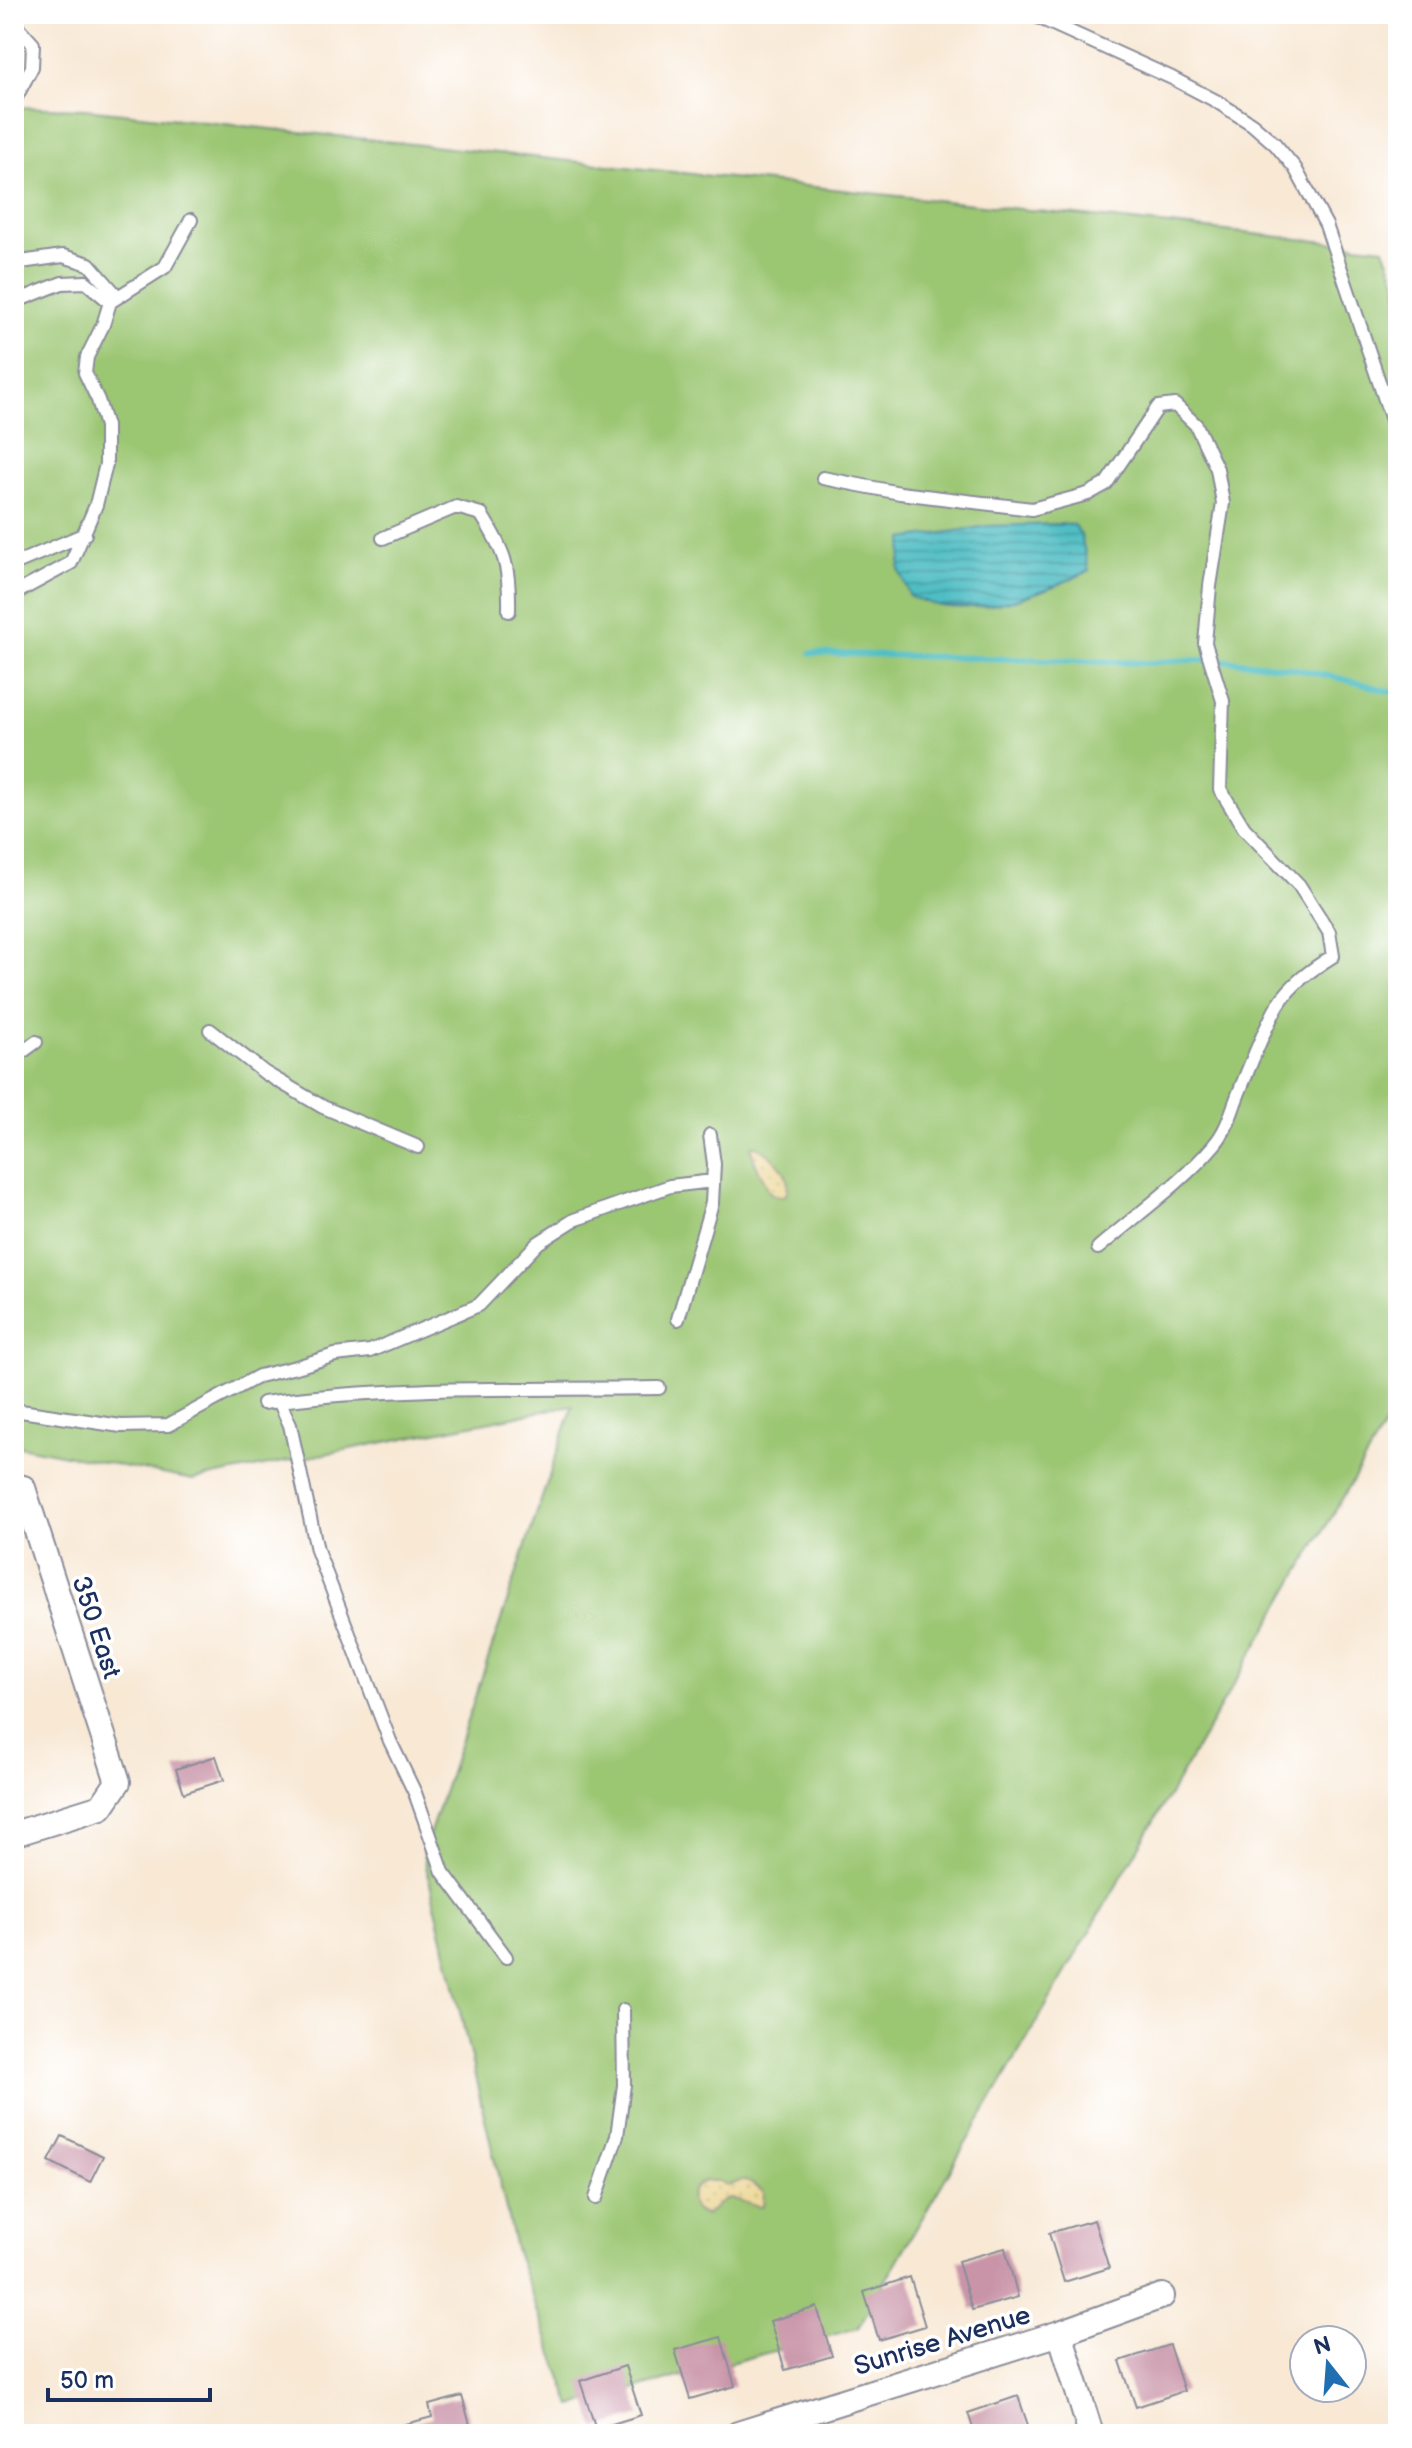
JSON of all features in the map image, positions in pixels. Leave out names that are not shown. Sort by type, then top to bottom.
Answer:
[{"type":"street","name":"350 East","points":[[14,1834],[101,1807],[118,1782],[19,1487]]},
{"type":"street","name":"Sunrise Avenue","points":[[738,2434],[782,2427],[1162,2296]]},
{"type":"street","points":[[1060,2333],[1091,2434]]},
{"type":"lane","points":[[1031,14],[1205,95],[1252,124],[1275,144],[1295,168],[1326,225],[1398,438]]},
{"type":"lane","points":[[14,23],[33,44],[32,67],[14,101]]},
{"type":"lane","points":[[14,594],[71,563],[85,534],[106,464],[106,426],[85,373],[87,357],[114,299],[165,267],[191,220]]},
{"type":"lane","points":[[14,263],[63,256],[89,264],[114,299]]},
{"type":"lane","points":[[14,302],[62,283],[86,282],[114,299]]},
{"type":"lane","points":[[823,478],[900,493],[1032,509],[1088,494],[1106,484],[1158,407],[1175,405],[1196,425],[1217,469],[1223,503],[1205,643],[1223,701],[1220,789],[1244,828],[1299,885],[1329,932],[1333,956],[1313,968],[1278,1005],[1227,1126],[1214,1145],[1098,1248]]},
{"type":"lane","points":[[383,538],[456,507],[481,514],[499,543],[510,576],[509,611]]},
{"type":"lane","points":[[14,564],[85,534]]},
{"type":"lane","points":[[210,1030],[265,1073],[323,1107],[418,1147]]},
{"type":"lane","points":[[14,1058],[36,1042]]},
{"type":"lane","points":[[678,1319],[712,1203],[714,1164],[710,1135]]},
{"type":"lane","points":[[14,1410],[121,1426],[168,1425],[259,1376],[335,1355],[370,1351],[479,1305],[538,1243],[574,1220],[670,1186],[713,1181]]},
{"type":"lane","points":[[263,1403],[325,1395],[392,1392],[659,1388]]},
{"type":"lane","points":[[279,1401],[290,1425],[317,1550],[390,1741],[415,1793],[443,1872],[506,1957]]},
{"type":"lane","points":[[596,2198],[619,2123],[624,2085],[623,2010]]},
{"type":"green space","points":[[14,107],[85,109],[1384,248],[1398,285],[1398,1403],[858,2328],[572,2406],[516,2252],[423,1853],[573,1405],[193,1480],[14,1445]]},
{"type":"sand","points":[[752,1146],[775,1160],[785,1172],[786,1195],[778,1197],[769,1192],[755,1162]]},
{"type":"sand","points":[[706,2181],[719,2181],[728,2186],[744,2181],[751,2183],[764,2192],[763,2207],[732,2199],[722,2202],[706,2215],[699,2213],[691,2204],[692,2193]]},
{"type":"water","points":[[1074,525],[1081,535],[1089,571],[1017,599],[979,607],[937,605],[910,597],[899,569],[904,539],[988,526]]},
{"type":"building","points":[[216,1756],[224,1780],[184,1793],[176,1769]]},
{"type":"building","points":[[62,2136],[103,2156],[90,2182],[49,2161]]},
{"type":"building","points":[[1094,2220],[1109,2268],[1064,2282],[1049,2233]]},
{"type":"building","points":[[1005,2248],[1018,2297],[972,2310],[958,2261]]},
{"type":"building","points":[[910,2277],[925,2326],[879,2340],[864,2292]]},
{"type":"building","points":[[817,2307],[832,2356],[785,2370],[770,2321]]},
{"type":"building","points":[[721,2337],[735,2386],[690,2399],[675,2350]]},
{"type":"building","points":[[1169,2345],[1184,2391],[1136,2407],[1120,2361]]},
{"type":"building","points":[[625,2366],[641,2415],[596,2429],[580,2381]]},
{"type":"building","points":[[462,2396],[470,2425],[438,2434],[392,2434],[391,2428],[432,2417],[429,2405]]},
{"type":"building","points":[[1018,2396],[1031,2434],[975,2434],[968,2413]]},
{"type":"waterway","points":[[811,653],[1149,663],[1180,660],[1243,662],[1306,671],[1398,694]]}]
